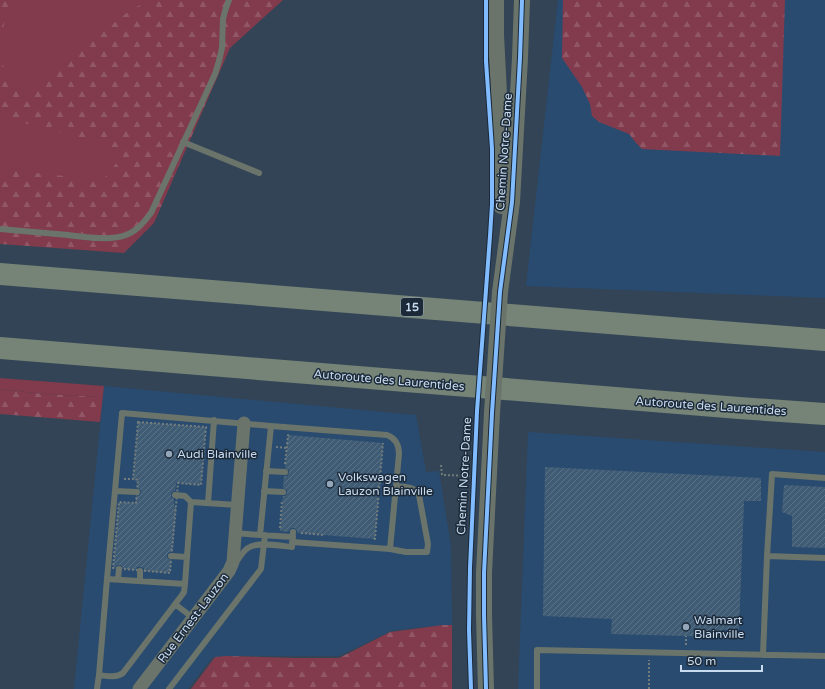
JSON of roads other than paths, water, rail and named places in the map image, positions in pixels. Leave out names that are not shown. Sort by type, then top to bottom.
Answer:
[{"type":"highway","name":"15","points":[[0,274],[825,340]]},
{"type":"highway","name":"Autoroute des Laurentides","points":[[0,348],[825,414]]},
{"type":"street","name":"Chemin Notre-Dame","points":[[486,689],[484,580],[486,521],[500,292],[502,153],[496,35],[496,0]]},
{"type":"street","name":"Chemin Notre-Dame","points":[[500,292],[512,202],[522,0]]},
{"type":"street","name":"Rue Ernest-Lauzon","points":[[139,689],[229,571],[233,562],[244,423]]},
{"type":"lane","points":[[0,229],[111,238],[119,237],[137,229],[151,213],[215,74],[222,48],[223,19],[230,0]]},
{"type":"lane","points":[[183,142],[259,173]]},
{"type":"lane","points":[[98,689],[122,413],[384,435],[392,437],[399,450],[390,549]]},
{"type":"lane","points":[[208,503],[214,420]]},
{"type":"lane","points":[[170,689],[261,569],[264,544],[262,535],[264,491],[271,426]]},
{"type":"lane","points":[[266,471],[285,472]]},
{"type":"lane","points":[[763,655],[766,556],[772,474],[825,478]]},
{"type":"lane","points":[[235,534],[262,535],[293,540],[390,549],[406,552],[428,552],[428,544],[419,495],[414,489],[396,486]]},
{"type":"lane","points":[[115,491],[137,492]]},
{"type":"lane","points":[[264,491],[283,492]]},
{"type":"lane","points":[[175,495],[185,496],[192,502],[237,505]]},
{"type":"lane","points":[[99,675],[120,675],[184,592],[192,502]]},
{"type":"lane","points":[[229,571],[248,547],[253,545],[293,540]]},
{"type":"lane","points":[[171,556],[187,557]]},
{"type":"lane","points":[[766,556],[825,558]]},
{"type":"lane","points":[[118,579],[119,569]]},
{"type":"lane","points":[[140,571],[140,581]]},
{"type":"lane","points":[[107,579],[185,584]]},
{"type":"lane","points":[[175,604],[192,618]]},
{"type":"lane","points":[[537,689],[536,650],[825,656]]},
{"type":"place","name":"Audi Blainville","points":[[169,454]]},
{"type":"place","name":"Volkswagen Lauzon Blainville","points":[[330,484]]},
{"type":"place","name":"Walmart Blainville","points":[[686,627]]}]
